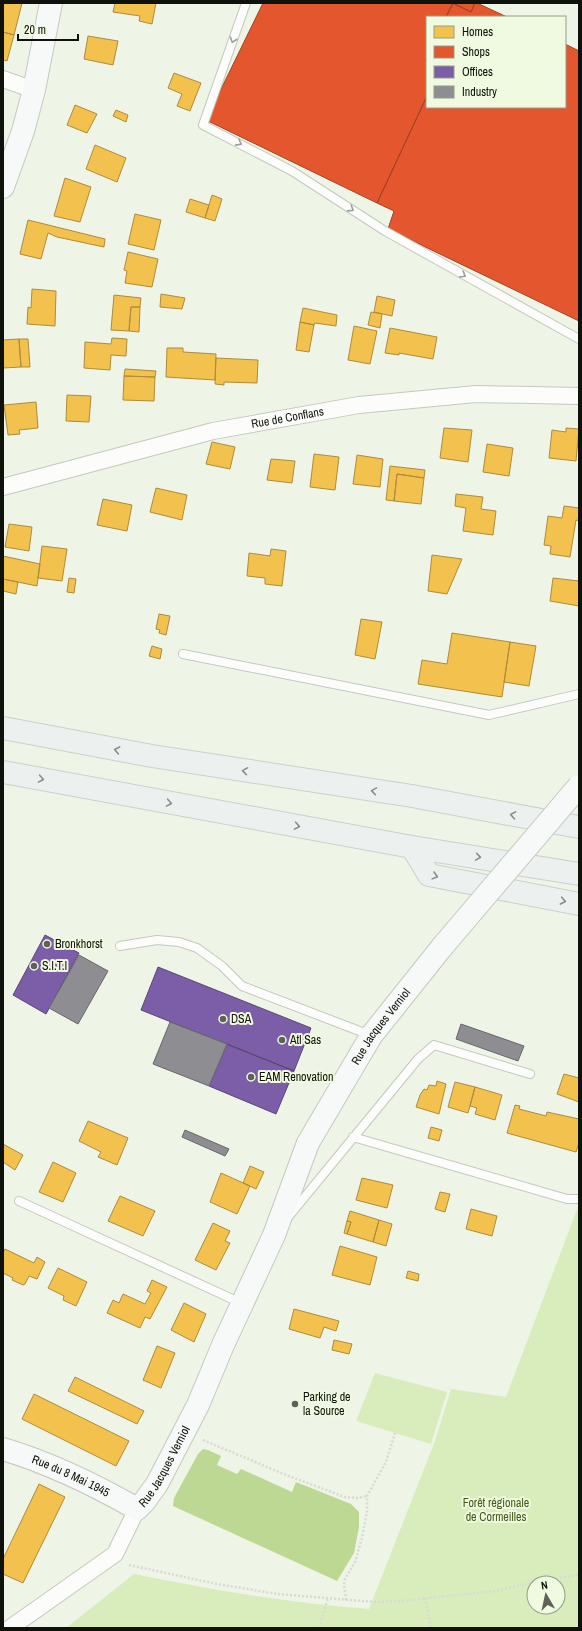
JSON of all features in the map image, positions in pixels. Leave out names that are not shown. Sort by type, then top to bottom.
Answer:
[{"type":"highway","points":[[3,728],[152,756],[412,796],[579,827]]},
{"type":"highway","points":[[3,772],[412,846],[579,874]]},
{"type":"highway","points":[[412,846],[429,875],[579,904]]},
{"type":"street","points":[[3,187],[34,90],[50,3]]},
{"type":"street","points":[[3,79],[34,90]]},
{"type":"street","name":"Rue de Conflans","points":[[3,487],[213,431],[359,405],[476,394],[579,396]]},
{"type":"street","name":"Rue Jacques Verniol","points":[[10,1628],[115,1554],[137,1509],[157,1484],[198,1405],[274,1235],[308,1142],[371,1036],[442,947],[579,786]]},
{"type":"street","name":"Rue du 8 Mai 1945","points":[[3,1448],[36,1459],[116,1497],[137,1509]]},
{"type":"lane","points":[[246,3],[203,125],[292,171],[385,231],[579,339]]},
{"type":"lane","points":[[184,654],[489,715],[579,694]]},
{"type":"lane","points":[[120,946],[157,940],[178,942],[197,948],[222,966],[242,986],[371,1036]]},
{"type":"lane","points":[[274,1235],[418,1059],[434,1045],[530,1074]]},
{"type":"lane","points":[[354,1137],[568,1199],[579,1199]]},
{"type":"lane","points":[[19,1201],[242,1304]]},
{"type":"path","points":[[184,1431],[286,1475],[345,1497],[358,1498],[367,1496]]},
{"type":"path","points":[[346,1600],[344,1585],[345,1579],[355,1562],[362,1538],[367,1511],[367,1496],[386,1462],[395,1433]]},
{"type":"path","points":[[115,1554],[119,1561],[124,1564],[217,1584],[278,1594],[374,1602],[496,1591],[538,1581],[579,1575]]},
{"type":"path","points":[[319,1628],[328,1598]]},
{"type":"path","points":[[425,1598],[431,1628]]},
{"type":"green space","name":"Forêt régionale de Cormeilles","points":[[579,1204],[579,1628],[66,1628],[134,1574],[251,1595],[369,1609],[435,1441],[451,1389],[506,1397]]},
{"type":"green space","points":[[375,1373],[447,1392],[431,1444],[356,1421]]},
{"type":"shaded area","points":[[203,1449],[221,1456],[217,1465],[237,1474],[241,1469],[292,1492],[296,1482],[351,1504],[359,1512],[359,1527],[354,1553],[337,1581],[173,1506],[174,1498],[198,1454]]},
{"type":"building: Homes","points":[[3,3],[22,3],[14,35],[3,32]]},
{"type":"building: Homes","points":[[115,3],[156,3],[152,24],[139,21],[140,16],[113,12]]},
{"type":"building: Homes","points":[[3,32],[14,35],[7,61],[3,60]]},
{"type":"building: Homes","points":[[88,36],[118,41],[113,65],[84,59]]},
{"type":"building: Homes","points":[[174,73],[201,83],[190,111],[177,106],[182,94],[168,88]]},
{"type":"building: Homes","points":[[75,105],[97,114],[87,133],[67,125]]},
{"type":"building: Homes","points":[[116,110],[128,115],[126,122],[113,116]]},
{"type":"building: Homes","points":[[95,145],[126,158],[117,182],[86,169]]},
{"type":"building: Homes","points":[[65,178],[91,187],[80,222],[54,216]]},
{"type":"building: Homes","points":[[212,195],[222,199],[215,221],[205,218]]},
{"type":"building: Homes","points":[[190,199],[209,205],[205,218],[186,212]]},
{"type":"building: Homes","points":[[135,214],[161,220],[154,250],[128,244]]},
{"type":"building: Homes","points":[[28,220],[105,239],[104,247],[57,237],[48,233],[41,259],[20,254]]},
{"type":"building: Homes","points":[[128,252],[158,259],[152,287],[125,283],[127,271],[124,270]]},
{"type":"building: Homes","points":[[32,289],[56,291],[55,326],[27,324],[28,307],[31,308]]},
{"type":"building: Homes","points":[[161,294],[185,298],[182,309],[160,307]]},
{"type":"building: Homes","points":[[114,295],[141,298],[140,307],[131,307],[129,331],[111,330]]},
{"type":"building: Homes","points":[[377,296],[395,300],[392,316],[374,312]]},
{"type":"building: Homes","points":[[131,307],[140,307],[139,332],[129,331]]},
{"type":"building: Homes","points":[[303,308],[337,315],[336,326],[315,323],[314,325],[300,322]]},
{"type":"building: Homes","points":[[371,312],[382,314],[380,328],[368,325]]},
{"type":"building: Homes","points":[[300,322],[314,325],[309,352],[296,350]]},
{"type":"building: Homes","points":[[354,326],[377,331],[370,364],[348,360]]},
{"type":"building: Homes","points":[[390,328],[437,337],[433,359],[399,353],[399,355],[385,353]]},
{"type":"building: Homes","points":[[112,338],[127,339],[126,356],[111,355],[110,370],[84,368],[85,342],[111,344]]},
{"type":"building: Homes","points":[[19,339],[21,367],[3,368],[3,340]]},
{"type":"building: Homes","points":[[19,339],[28,339],[30,367],[21,367]]},
{"type":"building: Homes","points":[[167,348],[183,348],[183,352],[216,354],[215,380],[166,377]]},
{"type":"building: Homes","points":[[216,358],[258,360],[257,383],[224,382],[224,385],[215,384]]},
{"type":"building: Homes","points":[[125,369],[156,371],[155,377],[124,376]]},
{"type":"building: Homes","points":[[124,376],[155,377],[154,401],[123,400]]},
{"type":"building: Homes","points":[[67,395],[91,396],[89,422],[66,421]]},
{"type":"building: Homes","points":[[36,402],[38,428],[19,430],[20,434],[8,435],[4,405]]},
{"type":"building: Homes","points":[[444,428],[472,430],[468,462],[440,458]]},
{"type":"building: Homes","points":[[566,428],[579,429],[576,461],[549,458],[552,430],[566,432]]},
{"type":"building: Homes","points":[[212,442],[235,447],[230,469],[206,464]]},
{"type":"building: Homes","points":[[487,444],[513,448],[509,476],[483,472]]},
{"type":"building: Homes","points":[[314,454],[339,457],[335,490],[310,487]]},
{"type":"building: Homes","points":[[357,455],[383,459],[380,487],[353,484]]},
{"type":"building: Homes","points":[[271,459],[295,461],[292,483],[267,480]]},
{"type":"building: Homes","points":[[390,466],[425,470],[424,478],[397,474],[394,501],[386,500]]},
{"type":"building: Homes","points":[[397,474],[424,478],[421,504],[394,501]]},
{"type":"building: Homes","points":[[156,488],[187,495],[182,520],[150,512]]},
{"type":"building: Homes","points":[[456,494],[483,497],[481,509],[496,511],[493,535],[463,531],[466,508],[455,506]]},
{"type":"building: Homes","points":[[103,499],[132,505],[127,531],[97,525]]},
{"type":"building: Homes","points":[[564,506],[579,508],[579,521],[576,520],[570,557],[550,554],[551,546],[544,545],[548,516],[562,518]]},
{"type":"building: Homes","points":[[9,524],[32,527],[29,551],[5,547]]},
{"type":"building: Homes","points":[[42,546],[67,549],[62,581],[38,578]]},
{"type":"building: Homes","points":[[271,549],[286,551],[282,586],[265,584],[265,578],[247,576],[249,553],[270,556]]},
{"type":"building: Homes","points":[[432,555],[462,559],[447,594],[428,591]]},
{"type":"building: Homes","points":[[3,556],[40,564],[37,586],[3,579]]},
{"type":"building: Homes","points":[[69,578],[76,579],[74,593],[67,592]]},
{"type":"building: Homes","points":[[553,578],[579,581],[579,606],[550,601]]},
{"type":"building: Homes","points":[[3,579],[18,582],[16,594],[3,591]]},
{"type":"building: Homes","points":[[159,614],[170,616],[166,635],[159,633],[160,630],[156,629]]},
{"type":"building: Homes","points":[[361,619],[382,622],[375,659],[355,655]]},
{"type":"building: Homes","points":[[452,633],[510,642],[502,697],[418,684],[422,660],[447,664]]},
{"type":"building: Homes","points":[[510,642],[536,646],[529,686],[504,682]]},
{"type":"building: Homes","points":[[152,646],[162,649],[160,659],[149,656]]},
{"type":"building: Homes","points":[[564,1074],[579,1078],[579,1102],[557,1094]]},
{"type":"building: Homes","points":[[437,1081],[446,1084],[439,1114],[416,1107],[420,1095],[424,1089],[427,1090],[429,1085],[436,1086]]},
{"type":"building: Homes","points":[[455,1082],[475,1087],[468,1113],[448,1107]]},
{"type":"building: Homes","points":[[475,1087],[502,1095],[495,1120],[475,1114],[477,1108],[470,1106]]},
{"type":"building: Homes","points":[[515,1105],[520,1106],[519,1109],[546,1116],[547,1112],[579,1119],[579,1143],[576,1152],[507,1133]]},
{"type":"building: Homes","points":[[88,1121],[128,1138],[117,1165],[98,1157],[101,1152],[79,1141]]},
{"type":"building: Homes","points":[[431,1127],[442,1130],[439,1141],[428,1138]]},
{"type":"building: Homes","points":[[3,1144],[23,1155],[15,1170],[3,1162]]},
{"type":"building: Homes","points":[[53,1162],[76,1173],[63,1202],[39,1192]]},
{"type":"building: Homes","points":[[250,1166],[264,1172],[256,1189],[243,1183]]},
{"type":"building: Homes","points":[[221,1173],[250,1186],[237,1214],[210,1202]]},
{"type":"building: Homes","points":[[362,1178],[393,1185],[387,1208],[356,1200]]},
{"type":"building: Homes","points":[[440,1192],[450,1194],[445,1212],[435,1209]]},
{"type":"building: Homes","points":[[120,1196],[155,1211],[143,1236],[108,1221]]},
{"type":"building: Homes","points":[[471,1209],[497,1216],[492,1236],[466,1229]]},
{"type":"building: Homes","points":[[350,1211],[379,1220],[373,1242],[347,1234],[351,1222],[347,1221]]},
{"type":"building: Homes","points":[[379,1220],[392,1224],[386,1246],[373,1242]]},
{"type":"building: Homes","points":[[347,1221],[351,1222],[347,1234],[344,1233]]},
{"type":"building: Homes","points":[[213,1223],[230,1231],[225,1241],[230,1243],[216,1270],[195,1260]]},
{"type":"building: Homes","points":[[340,1246],[377,1257],[370,1285],[332,1275]]},
{"type":"building: Homes","points":[[5,1249],[34,1263],[37,1257],[45,1262],[37,1279],[29,1276],[23,1285],[12,1280],[13,1278],[3,1273],[3,1253]]},
{"type":"building: Homes","points":[[58,1268],[87,1282],[76,1306],[63,1300],[64,1296],[48,1288]]},
{"type":"building: Homes","points":[[408,1271],[419,1274],[418,1281],[406,1278]]},
{"type":"building: Homes","points":[[152,1280],[167,1287],[150,1319],[145,1317],[140,1328],[107,1313],[113,1300],[119,1303],[123,1294],[145,1304],[151,1293],[147,1291]]},
{"type":"building: Homes","points":[[184,1303],[206,1314],[194,1342],[171,1330]]},
{"type":"building: Homes","points":[[294,1309],[339,1321],[336,1331],[324,1327],[320,1338],[289,1329]]},
{"type":"building: Homes","points":[[334,1340],[352,1344],[349,1354],[332,1350]]},
{"type":"building: Homes","points":[[157,1346],[175,1353],[161,1388],[143,1380]]},
{"type":"building: Homes","points":[[75,1377],[144,1411],[137,1424],[68,1391]]},
{"type":"building: Homes","points":[[34,1394],[129,1441],[116,1466],[22,1419]]},
{"type":"building: Homes","points":[[39,1484],[65,1497],[23,1583],[3,1574],[3,1559]]},
{"type":"building: Shops","points":[[263,3],[453,3],[446,16],[426,16],[426,98],[377,203],[206,120]]},
{"type":"building: Shops","points":[[452,3],[475,3],[471,12]]},
{"type":"building: Shops","points":[[453,3],[471,12],[475,3],[477,3],[505,16],[446,16]]},
{"type":"building: Shops","points":[[566,44],[579,51],[579,321],[388,229],[394,211],[377,203],[426,98],[426,108],[566,108]]},
{"type":"building: Offices","points":[[45,935],[79,953],[46,1014],[13,995]]},
{"type":"building: Offices","points":[[158,967],[311,1028],[294,1071],[141,1010]]},
{"type":"building: Offices","points":[[227,1044],[294,1071],[276,1114],[209,1086]]},
{"type":"building: Industry","points":[[79,955],[108,971],[78,1024],[49,1008]]},
{"type":"building: Industry","points":[[170,1022],[227,1044],[209,1086],[153,1064]]},
{"type":"building: Industry","points":[[461,1024],[524,1046],[518,1061],[456,1039]]},
{"type":"building: Industry","points":[[185,1130],[229,1149],[225,1156],[182,1137]]},
{"type":"place","name":"Bronkhorst","points":[[47,944]]},
{"type":"place","name":"S.I.T.I","points":[[34,966]]},
{"type":"place","name":"DSA","points":[[223,1019]]},
{"type":"place","name":"Atl Sas","points":[[282,1040]]},
{"type":"place","name":"EAM Renovation","points":[[251,1077]]},
{"type":"place","name":"Parking de la Source","points":[[295,1404]]}]
